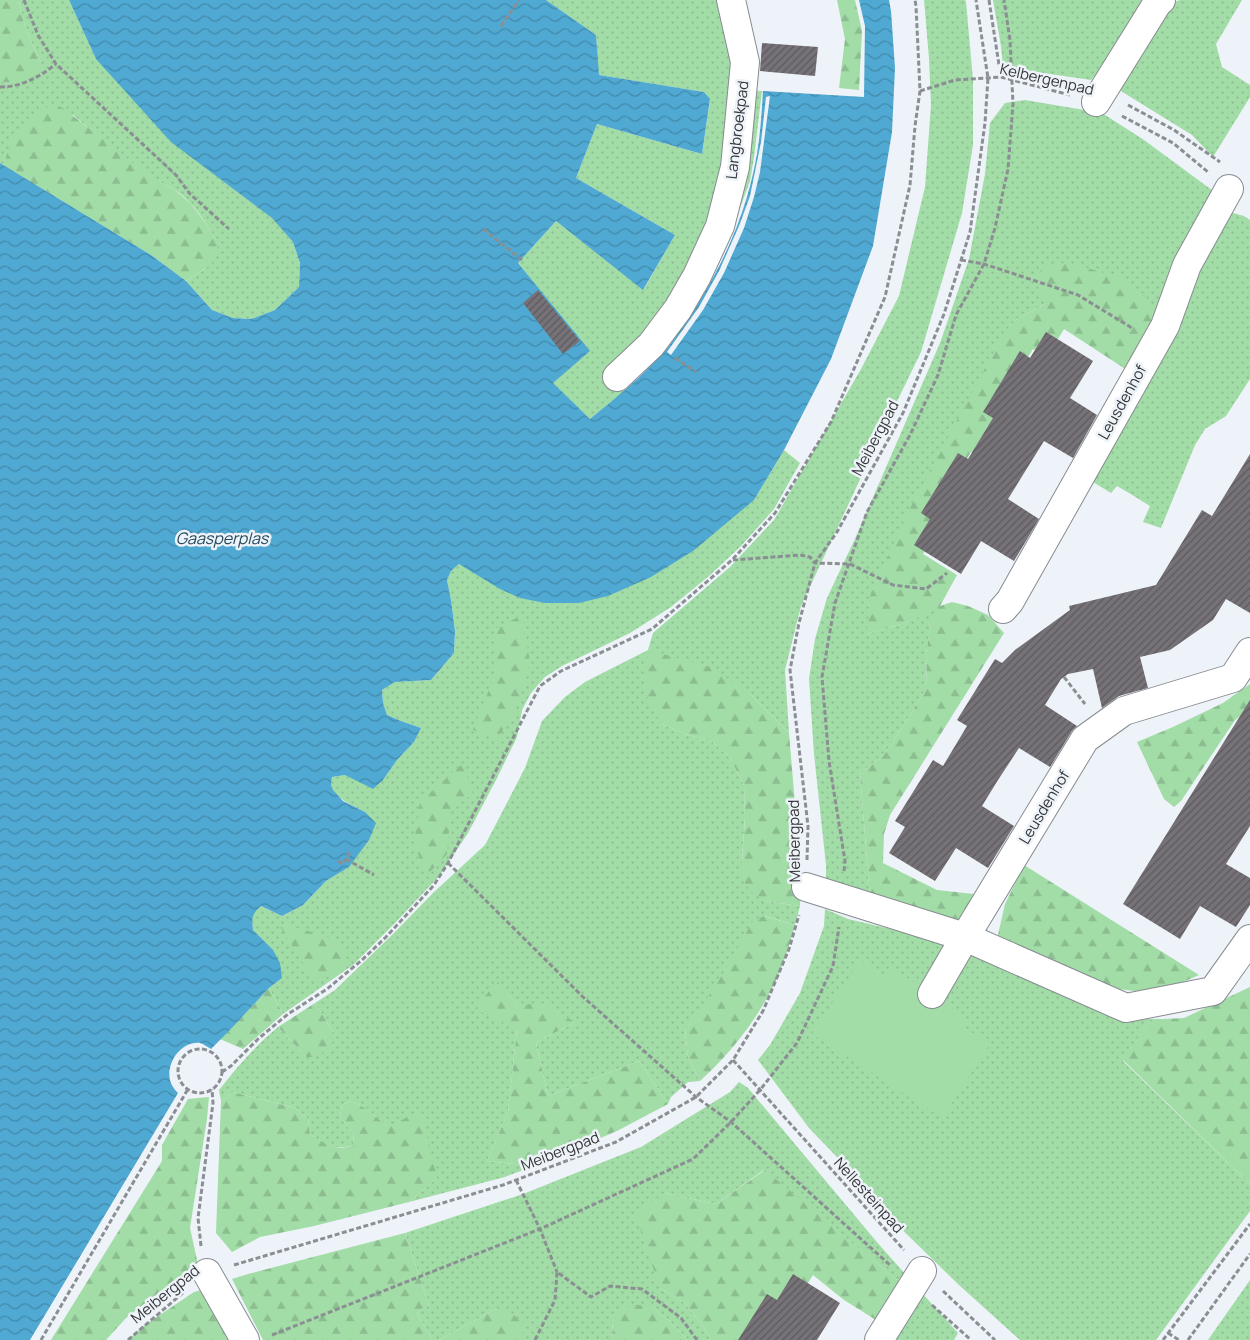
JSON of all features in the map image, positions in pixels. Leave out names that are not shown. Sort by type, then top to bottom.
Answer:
[{"type":"street","name":"Langbroekpad","points":[[617,377],[652,345],[678,308],[697,276],[720,226],[735,167],[745,62],[731,0]]},
{"type":"street","points":[[1096,102],[1158,2],[1162,0]]},
{"type":"street","name":"Leusdenhof","points":[[1003,609],[1010,601],[1156,343],[1165,326],[1187,264],[1229,189]]},
{"type":"street","name":"Leusdenhof","points":[[932,994],[1085,739],[1124,711],[1233,678],[1250,652]]},
{"type":"street","points":[[806,887],[965,937],[1126,1008],[1213,991],[1250,939]]},
{"type":"street","points":[[207,1273],[257,1338]]},
{"type":"street","points":[[879,1340],[917,1279]]},
{"type":"path","points":[[24,0],[38,35],[56,64],[176,175],[190,194],[229,229]]},
{"type":"path","points":[[501,26],[519,0]]},
{"type":"path","points":[[222,1072],[288,1014],[327,990],[362,960],[386,937],[434,884],[448,863],[540,686],[561,671],[652,629],[732,560],[775,513],[831,422],[885,297],[910,185],[920,91],[915,0]]},
{"type":"path","name":"Meibergpad","points":[[128,1340],[207,1273],[503,1185],[616,1142],[696,1097],[733,1060],[764,1011],[789,949],[806,887],[808,826],[790,670],[799,623],[815,563],[837,532],[903,413],[944,314],[970,232],[985,122],[988,78],[976,0]]},
{"type":"path","points":[[257,1338],[540,1228],[692,1159],[731,1122],[760,1090],[797,1043],[833,966],[843,898],[845,861],[829,761],[822,677],[835,603],[867,512],[910,435],[938,375],[956,315],[984,264],[995,228],[1008,169],[1013,104],[1010,40],[1004,0]]},
{"type":"path","points":[[0,87],[26,83],[43,75],[56,64]]},
{"type":"path","name":"Kelbergenpad","points":[[920,91],[955,80],[1001,77],[1096,102],[1173,143],[1229,189]]},
{"type":"path","points":[[482,229],[522,260]]},
{"type":"path","points":[[961,260],[984,264],[1078,295],[1156,343]]},
{"type":"path","points":[[671,355],[696,372]]},
{"type":"path","points":[[732,560],[800,555],[810,557],[815,563],[850,564],[893,585],[926,589],[947,573]]},
{"type":"path","points":[[1064,677],[1103,726]]},
{"type":"path","points":[[338,861],[343,864],[349,854],[346,851]]},
{"type":"path","points":[[346,859],[374,875]]},
{"type":"path","points":[[448,863],[583,997],[696,1097],[731,1122],[917,1279],[971,1340]]},
{"type":"path","points":[[195,1049],[211,1052],[218,1058],[221,1065],[221,1078],[212,1090],[208,1092],[200,1093],[188,1089],[179,1078],[178,1066],[183,1058],[195,1049]]},
{"type":"path","name":"Nellesteinpad","points":[[733,1060],[917,1279],[995,1340]]},
{"type":"path","points":[[41,1340],[188,1089]]},
{"type":"path","points":[[207,1273],[198,1218],[213,1103],[212,1090]]},
{"type":"path","points":[[516,1180],[540,1228],[557,1272],[555,1300],[536,1340]]},
{"type":"path","points":[[1163,1340],[1250,1224]]},
{"type":"path","points":[[1188,1340],[1250,1254]]},
{"type":"path","points":[[557,1272],[591,1298],[610,1286],[642,1289],[681,1318],[698,1340]]},
{"type":"path","points":[[1168,1333],[1179,1340]]},
{"type":"green space","points":[[0,0],[19,0],[27,32],[41,62],[34,78],[15,83],[0,82]]},
{"type":"green space","points":[[19,0],[69,0],[96,59],[273,218],[293,242],[300,263],[299,287],[275,310],[251,319],[233,318],[212,310],[186,281],[207,267],[216,240],[203,219],[181,195],[148,175],[73,115],[7,154],[3,165],[0,163],[0,82],[15,83],[41,62],[27,32]]},
{"type":"green space","points":[[546,0],[728,0],[738,52],[733,128],[711,230],[683,289],[606,379],[624,392],[590,419],[552,383],[589,351],[518,263],[556,221],[644,289],[675,235],[576,178],[597,124],[702,154],[710,100],[704,92],[598,75],[596,35]]},
{"type":"green space","points":[[837,0],[855,0],[862,31],[859,90],[839,88],[845,39]]},
{"type":"green space","points":[[924,0],[965,0],[966,2],[973,80],[973,145],[962,213],[921,352],[801,606],[785,670],[789,733],[750,694],[662,724],[685,734],[713,742],[730,758],[744,785],[745,817],[742,859],[765,901],[800,906],[795,925],[765,916],[685,1031],[688,1057],[700,1081],[688,1082],[671,1097],[668,1104],[639,1061],[548,1096],[536,1043],[575,1022],[519,1006],[497,982],[517,1029],[508,1112],[487,1161],[534,1166],[505,1177],[409,1202],[437,1178],[388,1127],[367,1109],[351,1101],[342,1105],[340,1116],[353,1134],[354,1145],[335,1147],[325,1144],[310,1134],[308,1119],[295,1108],[233,1092],[221,1101],[219,1090],[247,1057],[278,1027],[306,1057],[335,1035],[315,1003],[335,990],[433,893],[485,845],[525,768],[542,721],[565,697],[585,682],[648,650],[653,633],[730,567],[774,520],[861,369],[899,296],[925,187],[931,105]]},
{"type":"green space","points":[[993,0],[1163,0],[1091,80],[1003,67]]},
{"type":"green space","points":[[1180,0],[1242,0],[1216,44],[1222,67],[1250,85],[1250,97],[1213,157],[1192,135],[1116,88],[1171,3]]},
{"type":"green space","points":[[745,90],[762,91],[750,181],[724,251],[706,289],[688,315],[700,275]]},
{"type":"green space","points":[[1025,100],[1102,113],[1144,140],[1220,196],[1159,313],[1045,304],[1017,319],[1005,332],[967,404],[867,634],[904,623],[940,607],[931,624],[926,654],[927,687],[886,752],[860,774],[870,898],[826,883],[809,679],[815,639],[827,598],[854,541],[940,343],[969,259],[985,174],[990,123],[1005,103]]},
{"type":"green space","points":[[53,104],[63,108],[150,176],[175,190],[191,204],[216,240],[218,250],[215,260],[186,281],[151,255],[3,165],[14,134],[28,119]]},
{"type":"green space","points":[[1229,212],[1244,216],[1250,220],[1250,379],[1226,416],[1205,429],[1195,445],[1161,528],[1143,522],[1150,506],[1117,486],[1111,493],[1088,479],[1202,252]]},
{"type":"green space","points":[[1070,263],[1122,278],[1144,295],[1159,313],[1133,374],[1064,329],[1047,357],[1033,349],[992,415],[1005,423],[983,459],[971,452],[933,514],[943,521],[923,554],[957,575],[940,606],[952,602],[968,606],[988,615],[1004,633],[890,815],[884,834],[883,863],[937,890],[983,895],[961,927],[870,898],[860,774],[886,752],[927,687],[926,654],[931,623],[939,608],[904,623],[867,634],[870,596],[911,506],[1005,331],[1017,319],[1045,304],[1035,278],[1045,264]]},
{"type":"green space","points":[[784,450],[800,463],[774,509],[741,546],[709,576],[671,607],[630,633],[562,666],[545,677],[531,693],[522,710],[517,737],[468,833],[440,875],[353,965],[283,1014],[269,988],[282,978],[253,930],[253,913],[261,906],[282,916],[303,905],[326,881],[349,867],[365,812],[335,794],[331,785],[332,777],[345,775],[383,780],[397,760],[414,742],[421,728],[387,715],[383,703],[382,690],[395,682],[431,680],[454,653],[455,631],[447,580],[451,571],[459,564],[465,567],[754,500]]},
{"type":"green space","points":[[522,615],[530,662],[517,707],[497,740],[473,730],[494,677],[495,629]]},
{"type":"green space","points":[[648,650],[711,667],[750,694],[789,733],[801,875],[800,906],[765,901],[751,892],[741,877],[745,817],[744,785],[730,758],[713,742],[685,734],[662,724],[648,701],[645,683]]},
{"type":"green space","points":[[1250,684],[1250,709],[1235,720],[1181,801],[1174,807],[1164,799],[1137,742],[1223,703]]},
{"type":"green space","points":[[463,763],[473,794],[451,809],[447,854],[426,876],[414,842],[420,802]]},
{"type":"green space","points":[[1024,865],[1199,975],[1156,994],[1119,989],[1029,950],[997,939],[1005,904]]},
{"type":"green space","points":[[825,909],[848,919],[933,939],[1129,1018],[1151,1019],[1123,1061],[1250,1184],[1250,1211],[1156,1340],[1020,1340],[959,1285],[886,1214],[859,1180],[809,1128],[758,1060],[770,1045],[800,993],[824,926]]},
{"type":"green space","points":[[764,916],[795,925],[781,970],[763,1005],[744,1033],[700,1081],[688,1057],[685,1031],[718,982],[753,921]]},
{"type":"green space","points":[[278,923],[323,935],[345,946],[347,963],[333,976],[313,979]]},
{"type":"green space","points":[[860,960],[884,976],[895,970],[965,1016],[965,1028],[990,1044],[942,1118],[812,1034]]},
{"type":"green space","points":[[497,981],[519,1006],[540,1002],[575,1022],[536,1043],[548,1096],[639,1061],[668,1104],[617,1131],[534,1166],[487,1161],[508,1112],[517,1029],[475,1009]]},
{"type":"green space","points":[[1250,987],[1250,1184],[1123,1060],[1151,1019],[1184,1018]]},
{"type":"green space","points":[[269,988],[283,1014],[243,1049],[220,1039],[231,1029]]},
{"type":"green space","points":[[315,1003],[335,1035],[330,1047],[316,1057],[306,1057],[278,1027]]},
{"type":"green space","points":[[739,1082],[748,1088],[906,1275],[897,1280],[764,1170],[716,1204],[665,1193],[660,1288],[685,1303],[703,1326],[711,1340],[688,1340],[652,1307],[612,1317],[613,1340],[523,1340],[498,1308],[439,1340],[432,1340],[417,1313],[429,1305],[405,1233],[523,1194],[641,1147],[730,1092]]},
{"type":"green space","points":[[233,1092],[295,1108],[308,1119],[310,1134],[330,1146],[341,1148],[354,1145],[353,1134],[340,1116],[342,1105],[351,1101],[367,1109],[388,1127],[421,1110],[437,1178],[409,1202],[314,1226],[260,1237],[232,1252],[216,1233],[221,1101]]},
{"type":"green space","points":[[209,1097],[190,1228],[199,1269],[174,1281],[126,1318],[106,1340],[51,1340],[162,1161],[162,1145],[188,1099]]},
{"type":"green space","points":[[765,1170],[897,1280],[906,1275],[876,1320],[844,1300],[813,1275],[795,1303],[781,1294],[750,1340],[711,1340],[703,1326],[685,1303],[660,1288],[635,1214],[665,1193],[716,1204]]},
{"type":"green space","points":[[405,1233],[429,1305],[417,1313],[432,1340],[263,1340],[232,1279],[248,1274]]},
{"type":"green space","points":[[1250,1280],[1250,1340],[1208,1340]]},
{"type":"green space","points":[[208,1288],[236,1340],[128,1340],[142,1327],[194,1292]]},
{"type":"green space","points":[[921,1292],[958,1333],[954,1340],[892,1340]]},
{"type":"green space","points":[[632,1304],[652,1307],[688,1340],[613,1340],[612,1317]]},
{"type":"green space","points":[[498,1308],[511,1313],[523,1322],[523,1340],[439,1340]]},
{"type":"water","name":"Gaasperplas","points":[[69,0],[546,0],[596,35],[599,75],[704,92],[710,99],[702,154],[597,124],[576,178],[675,235],[643,290],[556,221],[518,263],[590,351],[553,383],[590,419],[637,379],[672,342],[699,302],[723,258],[742,212],[755,164],[763,91],[864,97],[865,26],[859,0],[889,0],[895,68],[892,132],[873,246],[831,359],[784,450],[754,500],[693,551],[651,577],[608,596],[579,603],[545,603],[520,598],[500,589],[459,564],[451,571],[447,580],[455,631],[454,653],[431,680],[395,682],[382,690],[383,703],[387,715],[421,728],[414,742],[397,760],[383,780],[373,789],[345,775],[332,777],[331,785],[333,790],[343,801],[365,812],[376,823],[369,840],[349,867],[326,881],[303,905],[282,916],[261,906],[255,912],[252,919],[253,930],[273,950],[280,963],[282,978],[269,988],[211,1049],[200,1043],[193,1043],[176,1054],[169,1073],[171,1084],[178,1093],[30,1340],[0,1340],[0,163],[151,255],[186,281],[212,310],[233,318],[251,319],[275,310],[299,287],[300,263],[293,242],[272,218],[171,142],[96,59]]},
{"type":"pier","points":[[770,96],[760,172],[744,228],[724,273],[703,310],[671,355],[667,352],[699,307],[719,271],[739,226],[750,196],[761,142],[766,97]]},
{"type":"building","points":[[762,43],[818,47],[815,76],[760,71]]},
{"type":"building","points":[[538,290],[580,341],[563,354],[523,303]]},
{"type":"building","points":[[1046,332],[1093,361],[1070,398],[1097,415],[1073,458],[1044,441],[1008,499],[1039,519],[1014,561],[981,541],[961,574],[914,545],[930,519],[921,513],[958,453],[968,459],[993,418],[983,412],[1020,351],[1030,358]]},
{"type":"building","points":[[1250,454],[1250,613],[1226,599],[1213,620],[1170,650],[1140,657],[1148,688],[1119,696],[1102,708],[1093,669],[1068,674],[1061,679],[1045,705],[1077,726],[1050,767],[1019,748],[998,780],[982,806],[1014,826],[988,868],[956,848],[935,881],[889,853],[905,827],[895,821],[933,760],[943,766],[967,726],[957,720],[995,659],[1002,663],[1015,650],[1070,610],[1069,606],[1156,585],[1202,510],[1212,516]]},
{"type":"building","points":[[1250,700],[1250,826],[1226,864],[1250,878],[1250,905],[1236,927],[1200,906],[1180,939],[1123,904]]},
{"type":"building","points":[[793,1274],[840,1303],[817,1340],[738,1340],[767,1294],[777,1300]]}]
